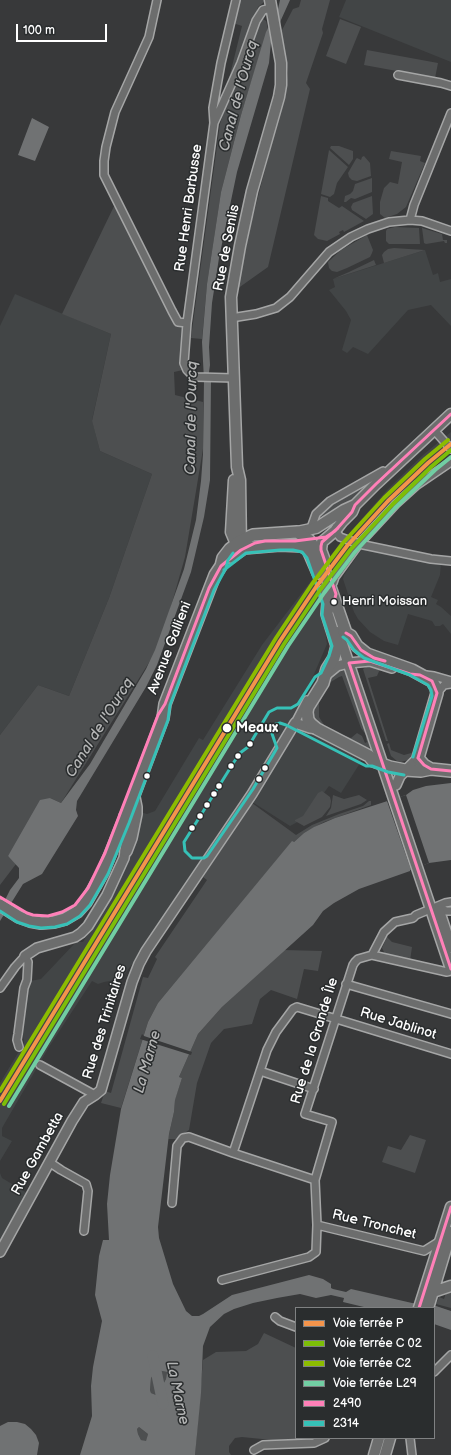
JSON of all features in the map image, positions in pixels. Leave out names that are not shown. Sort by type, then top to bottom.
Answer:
[{"type":"main road","name":"Rue de Senlis","points":[[240,546],[240,480],[237,466],[231,318],[232,287],[245,220],[259,162],[279,97],[281,85],[281,63],[270,4]]},
{"type":"main road","points":[[240,546],[294,545],[308,539],[345,513],[451,414]]},
{"type":"main road","name":"Rue de Senlis","points":[[237,466],[234,480],[231,532],[240,546]]},
{"type":"main road","points":[[331,602],[336,594],[321,550],[322,542],[326,537],[335,531],[352,512],[352,506]]},
{"type":"main road","points":[[352,506],[316,528],[308,539],[310,555],[346,634],[352,663]]},
{"type":"main road","points":[[241,520],[246,531],[253,535]]},
{"type":"main road","name":"Rue de Senlis","points":[[222,562],[231,526]]},
{"type":"main road","name":"Avenue Gallieni","points":[[125,808],[134,795],[163,718],[165,704],[209,588],[222,562],[253,535],[297,532],[308,539]]},
{"type":"main road","points":[[308,539],[326,537]]},
{"type":"main road","points":[[331,602],[352,663],[382,764],[394,788],[434,908],[451,970]]},
{"type":"main road","name":"Rue des Trinitaires","points":[[325,676],[334,658],[337,646],[327,614],[331,602]]},
{"type":"main road","points":[[346,634],[351,636],[357,646],[367,654],[412,670],[432,681],[436,688],[437,694],[418,758],[424,766],[431,769]]},
{"type":"main road","points":[[325,676],[323,683],[308,707],[308,720],[311,724],[382,764],[405,770],[421,771],[431,769],[451,771]]},
{"type":"main road","points":[[0,905],[33,915],[48,916],[62,912],[75,905],[96,875],[125,808],[138,767],[158,715],[165,704]]},
{"type":"main road","points":[[126,851],[136,814],[134,795]]},
{"type":"main road","points":[[0,897],[13,909],[30,921],[41,923],[54,922],[65,919],[76,912],[86,902],[94,888],[124,821],[125,808]]},
{"type":"main road","points":[[434,908],[451,947]]},
{"type":"main road","points":[[426,1301],[432,1264],[451,1207]]},
{"type":"main road","points":[[426,1301],[438,1274],[451,1232]]},
{"type":"main road","points":[[426,1301],[448,1286],[438,1274]]},
{"type":"main road","points":[[374,1455],[379,1439]]},
{"type":"main road","points":[[385,1455],[390,1439]]},
{"type":"street","points":[[157,0],[149,37],[115,112],[106,147],[104,175],[178,322],[187,323]]},
{"type":"street","name":"Rue Henri Barbusse","points":[[234,378],[201,377],[192,375],[187,370],[184,363],[187,323],[214,123],[213,108],[221,63],[236,0]]},
{"type":"street","points":[[214,123],[241,63],[256,21],[263,10],[270,4]]},
{"type":"street","points":[[398,75],[451,86]]},
{"type":"street","points":[[410,220],[414,205],[451,113]]},
{"type":"street","points":[[231,318],[256,314],[276,308],[290,298],[329,252],[350,237],[377,226],[389,222],[410,220],[422,221],[451,231]]},
{"type":"street","points":[[434,430],[451,449]]},
{"type":"street","points":[[333,583],[335,577],[359,544],[396,504],[407,493],[451,462]]},
{"type":"street","points":[[308,539],[316,514],[330,501],[383,471],[386,474]]},
{"type":"street","points":[[336,520],[335,531],[340,537],[359,544],[431,559],[451,561]]},
{"type":"street","points":[[352,663],[370,661],[410,674],[434,676],[451,683]]},
{"type":"street","name":"Rue des Trinitaires","points":[[95,1095],[100,1090],[132,982],[139,964],[252,794],[319,680],[337,666],[352,663]]},
{"type":"street","points":[[437,694],[444,685],[451,683]]},
{"type":"street","points":[[295,723],[310,728],[317,728]]},
{"type":"street","points":[[394,788],[400,776],[418,758]]},
{"type":"street","points":[[0,988],[25,956],[37,948],[75,937],[84,930],[94,917],[107,895],[126,851],[128,831],[126,822],[124,821],[124,814],[138,776],[138,767]]},
{"type":"street","points":[[451,902],[416,915],[413,918],[395,922],[384,932],[372,955],[447,972],[451,970]]},
{"type":"street","points":[[434,908],[451,911]]},
{"type":"street","name":"Rue de la Grande Île","points":[[222,1280],[309,1257],[316,1252],[317,1225],[315,1180],[332,1122],[305,1114],[337,1019],[346,984],[355,962],[358,959],[372,955]]},
{"type":"street","points":[[19,1047],[18,1034],[24,988],[27,980],[28,962],[25,956]]},
{"type":"street","points":[[346,984],[451,1014]]},
{"type":"street","name":"Rue Jablinot","points":[[260,1071],[273,1037],[295,1007],[451,1054]]},
{"type":"street","points":[[40,1065],[95,1095]]},
{"type":"street","points":[[233,1153],[260,1071],[314,1088]]},
{"type":"street","name":"Rue Gambetta","points":[[0,1252],[48,1162],[72,1121],[84,1102],[95,1095]]},
{"type":"street","points":[[172,1203],[177,1146],[183,1138],[189,1137],[315,1180]]},
{"type":"street","points":[[48,1162],[86,1184],[88,1191],[84,1230]]},
{"type":"street","name":"Rue Tronchet","points":[[317,1225],[424,1251]]},
{"type":"street","points":[[432,1264],[424,1251],[440,1241]]},
{"type":"street","points":[[438,1274],[437,1267],[440,1241]]},
{"type":"street","points":[[275,1317],[280,1321],[295,1327]]},
{"type":"street","points":[[435,1371],[451,1355]]},
{"type":"street","points":[[254,1450],[263,1445],[314,1443],[322,1439]]},
{"type":"street","points":[[410,1439],[412,1455]]},
{"type":"shaded area","points":[[239,0],[265,0],[258,7],[240,60],[225,95],[242,26],[233,23]]},
{"type":"shaded area","points":[[301,0],[330,0],[322,29],[323,33],[306,83],[310,89],[268,267],[237,289],[252,220],[285,92],[288,73],[281,32],[293,9],[299,7]]},
{"type":"shaded area","points":[[346,0],[451,0],[451,62],[339,17]]},
{"type":"shaded area","points":[[263,19],[266,21],[268,29],[241,115],[221,192],[207,284],[202,339],[191,338],[220,124],[227,102],[259,21]]},
{"type":"shaded area","points":[[340,19],[361,27],[346,64],[326,56]]},
{"type":"shaded area","points":[[367,50],[438,63],[435,78],[364,65]]},
{"type":"shaded area","points":[[331,146],[339,146],[353,151],[353,159],[349,165],[330,148]]},
{"type":"shaded area","points":[[329,150],[348,167],[337,183],[334,194],[330,197],[321,194]]},
{"type":"shaded area","points":[[391,151],[421,156],[420,161],[425,163],[406,207],[397,214],[385,218],[380,214],[380,202],[384,188],[390,182],[398,184],[402,162],[389,159]]},
{"type":"shaded area","points":[[364,156],[370,163],[371,176],[357,181],[352,180],[348,173],[356,159],[361,160]]},
{"type":"shaded area","points":[[372,178],[372,192],[355,199],[351,198],[344,202],[345,196],[353,191],[355,184]]},
{"type":"shaded area","points":[[321,196],[328,198],[328,201],[339,208],[342,206],[364,221],[344,232],[343,230],[339,232],[340,234],[327,241],[318,239],[314,235]]},
{"type":"shaded area","points":[[372,196],[373,214],[366,219],[352,210],[351,207],[353,203]]},
{"type":"shaded area","points":[[117,200],[178,322],[187,323],[183,370],[174,372],[175,395],[203,402],[203,449],[185,557],[160,645],[61,803],[50,798],[8,856],[16,864],[0,885],[0,735],[38,685],[69,696],[109,598],[152,474],[100,451],[92,421],[111,334],[62,314]]},
{"type":"shaded area","points":[[395,227],[419,228],[420,244],[389,244],[386,241],[386,231],[387,229]]},
{"type":"shaded area","points":[[422,228],[442,234],[443,240],[447,240],[447,243],[444,241],[424,243]]},
{"type":"shaded area","points":[[367,235],[373,250],[370,257],[337,272],[332,271],[329,268],[328,262],[341,250]]},
{"type":"shaded area","points":[[388,249],[425,250],[384,263],[382,255],[384,252]]},
{"type":"shaded area","points":[[425,250],[433,275],[438,273],[440,282],[451,279],[451,326],[431,305],[408,310],[368,354],[353,347],[347,353],[342,350],[351,320],[346,311],[329,290],[335,287],[333,279]]},
{"type":"shaded area","points":[[374,260],[376,265],[333,279],[349,272]]},
{"type":"shaded area","points":[[15,294],[111,334],[92,420],[100,451],[152,474],[109,598],[69,696],[38,685],[0,735],[0,326]]},
{"type":"shaded area","points":[[451,432],[451,449],[404,490],[361,535],[351,531],[388,489],[423,455]]},
{"type":"shaded area","points":[[374,479],[354,499],[337,512],[319,521],[323,514],[339,499]]},
{"type":"shaded area","points":[[341,542],[353,544],[334,570],[328,559]]},
{"type":"shaded area","points":[[362,549],[381,551],[430,563],[441,563],[440,575],[431,597],[438,600],[436,604],[451,616],[451,634],[443,624],[440,626],[435,626],[432,621],[408,614],[398,645],[384,641],[370,632],[358,619],[354,612],[343,579],[344,575]]},
{"type":"shaded area","points":[[314,577],[322,610],[327,644],[302,702],[308,731],[362,760],[341,793],[329,786],[305,818],[290,826],[246,798],[121,979],[98,984],[92,981],[49,1047],[2,1128],[2,1136],[12,1141],[0,1161],[0,1083],[24,1043],[22,1027],[30,981],[41,979],[76,942],[83,942],[112,894],[130,858],[140,812],[147,814],[155,811],[199,738],[203,740],[262,645]]},
{"type":"shaded area","points":[[371,666],[380,669],[377,676],[368,678],[388,741],[386,741],[363,669]]},
{"type":"shaded area","points":[[342,670],[346,672],[367,735],[361,728],[342,676],[329,683],[325,692],[323,689],[337,671]]},
{"type":"shaded area","points":[[320,695],[322,698],[319,702],[319,717],[326,728],[316,722],[313,718],[312,710]]},
{"type":"shaded area","points":[[357,733],[362,736],[365,743],[367,742],[367,737],[370,746],[369,748],[366,749],[341,736],[343,735],[351,738]]},
{"type":"shaded area","points":[[389,743],[391,750],[404,755],[415,752],[408,760],[401,762],[397,761],[391,756],[387,744]]},
{"type":"shaded area","points":[[322,791],[330,797],[331,801],[330,807],[322,817],[304,826],[295,821],[303,816],[318,793]]},
{"type":"shaded area","points":[[333,795],[344,799],[359,795],[367,800],[361,804],[326,816],[331,808]]},
{"type":"shaded area","points":[[371,801],[371,805],[324,822],[304,833],[292,842],[158,1003],[148,1022],[121,1108],[101,1103],[105,1091],[111,1093],[143,977],[148,978],[157,959],[155,957],[207,880],[203,877],[252,803],[296,835],[312,825],[363,806]]},
{"type":"shaded area","points":[[387,937],[392,942],[412,947],[410,961],[386,956],[382,948]]},
{"type":"shaded area","points":[[284,950],[322,951],[318,971],[304,969],[297,999],[271,990],[260,999],[252,1024],[224,1029],[211,1043],[197,1083],[189,1130],[176,1139],[168,1139],[174,1112],[175,1099],[182,1078],[179,1077],[198,1034],[222,1007]]},
{"type":"shaded area","points":[[410,1135],[426,1140],[415,1173],[382,1162],[388,1146],[401,1150]]},
{"type":"shaded area","points":[[0,1173],[2,1178],[27,1193],[0,1241]]},
{"type":"shaded area","points":[[451,1292],[451,1308],[436,1304],[439,1297],[444,1299],[446,1293]]},
{"type":"shaded area","points":[[264,1333],[295,1348],[295,1439],[317,1439],[282,1441],[242,1437],[235,1438],[229,1446],[229,1452],[231,1455],[195,1455],[203,1360],[216,1352],[246,1351],[258,1344]]},
{"type":"shaded area","points":[[157,1370],[167,1372],[166,1379],[156,1395],[151,1393],[150,1390],[151,1378]]},
{"type":"shaded area","points":[[139,1427],[148,1434],[146,1442],[141,1440],[138,1434],[137,1429]]},
{"type":"water","points":[[280,0],[290,0],[271,42],[269,63],[237,172],[219,258],[212,303],[209,347],[210,365],[208,379],[211,380],[210,480],[204,517],[191,572],[157,665],[146,687],[77,801],[76,810],[78,816],[42,874],[23,884],[0,921],[0,910],[10,890],[19,878],[19,868],[8,856],[40,800],[50,798],[61,803],[90,764],[146,669],[155,650],[184,569],[196,520],[201,481],[204,380],[202,342],[207,284],[221,192],[241,115],[266,32],[278,9]]},
{"type":"water","points":[[32,118],[49,127],[35,161],[18,155]]},
{"type":"water","points":[[451,783],[451,860],[429,863],[359,889],[334,903],[323,911],[313,925],[222,1007],[198,1034],[179,1077],[182,1078],[175,1100],[169,1134],[158,1227],[159,1238],[173,1284],[186,1311],[192,1316],[199,1316],[203,1314],[232,1295],[309,1275],[323,1279],[331,1284],[331,1288],[333,1289],[346,1292],[351,1289],[412,1303],[436,1306],[451,1311],[451,1330],[435,1324],[435,1307],[364,1307],[343,1302],[344,1298],[331,1295],[316,1298],[300,1294],[253,1303],[234,1309],[224,1314],[210,1327],[203,1346],[201,1393],[195,1455],[80,1455],[92,1416],[91,1386],[93,1367],[102,1321],[95,1295],[99,1256],[103,1240],[109,1240],[107,1204],[110,1175],[121,1109],[148,1022],[158,1003],[292,841],[294,842],[314,827],[335,818],[406,795],[413,790],[426,786]],"holes":[[[157,1370],[167,1372],[166,1379],[159,1392],[156,1395],[151,1393],[151,1378]],[[139,1427],[148,1434],[146,1441],[141,1440],[137,1429]]]},
{"type":"water","points":[[8,1422],[25,1424],[31,1429],[36,1435],[39,1443],[37,1455],[0,1455],[0,1426]]},
{"type":"pier","points":[[406,795],[429,863],[411,870],[387,801]]},
{"type":"pier","points":[[142,1034],[144,1036],[192,1052],[191,1055],[140,1039]]},
{"type":"waterway","name":"La Marne","points":[[153,1356],[163,1404]]},
{"type":"rail line","name":"C2","points":[[0,1091],[276,638],[312,584],[343,543],[384,498],[425,459],[448,440]]},
{"type":"rail line","name":"P","points":[[0,1101],[280,641],[316,587],[347,546],[388,501],[428,463],[451,444]]},
{"type":"rail line","name":"L29","points":[[9,1106],[288,646],[324,593],[355,552],[395,508],[451,457]]},
{"type":"transit line","name":"2490","points":[[0,897],[27,913],[48,916],[62,912],[75,905],[88,888],[105,853],[158,715],[165,704],[209,588],[221,566],[241,550],[255,543],[265,541],[295,541],[326,537],[335,531],[352,512],[355,505],[376,484],[451,414]]},
{"type":"transit line","points":[[4,1104],[284,644],[320,590],[351,549],[392,505],[431,467],[451,450]]},
{"type":"transit line","name":"2490","points":[[334,602],[336,594],[321,546],[322,542],[338,528]]},
{"type":"transit line","name":"2314","points":[[224,570],[246,553],[280,550],[302,552],[307,558],[323,604],[322,615],[332,646],[321,673],[315,677],[298,704],[291,708],[277,708],[269,712],[248,747],[240,753],[234,762],[184,842],[185,851],[192,858],[204,858],[207,856],[253,789],[277,748],[270,728]]},
{"type":"transit line","name":"2314","points":[[0,911],[17,922],[41,928],[67,924],[80,916],[90,905],[108,874],[129,823],[168,720],[170,705],[214,590],[226,568],[228,560],[233,553]]},
{"type":"transit line","name":"2490","points":[[346,633],[351,636],[361,650],[374,658],[385,661]]},
{"type":"transit line","name":"2314","points":[[343,637],[354,650],[364,658],[410,675],[428,685],[431,690],[432,696],[413,757]]},
{"type":"transit line","name":"2490","points":[[418,758],[437,693],[432,681],[420,675],[410,674],[370,661],[349,663],[451,969]]},
{"type":"transit line","name":"2314","points":[[273,725],[280,723],[286,725],[366,766],[372,766],[388,772],[404,775]]},
{"type":"transit line","name":"2490","points":[[418,758],[424,765],[431,769],[451,771]]},
{"type":"transit line","name":"2490","points":[[419,1307],[451,1207]]},
{"type":"place","name":"Henri Moissan","points":[[334,602]]},
{"type":"place","name":"Meaux","points":[[227,728]]},
{"type":"water label","name":"Canal de l'Ourcq","points":[[239,96]]},
{"type":"water label","name":"Canal de l'Ourcq","points":[[192,418]]},
{"type":"water label","name":"Canal de l'Ourcq","points":[[100,728]]}]
